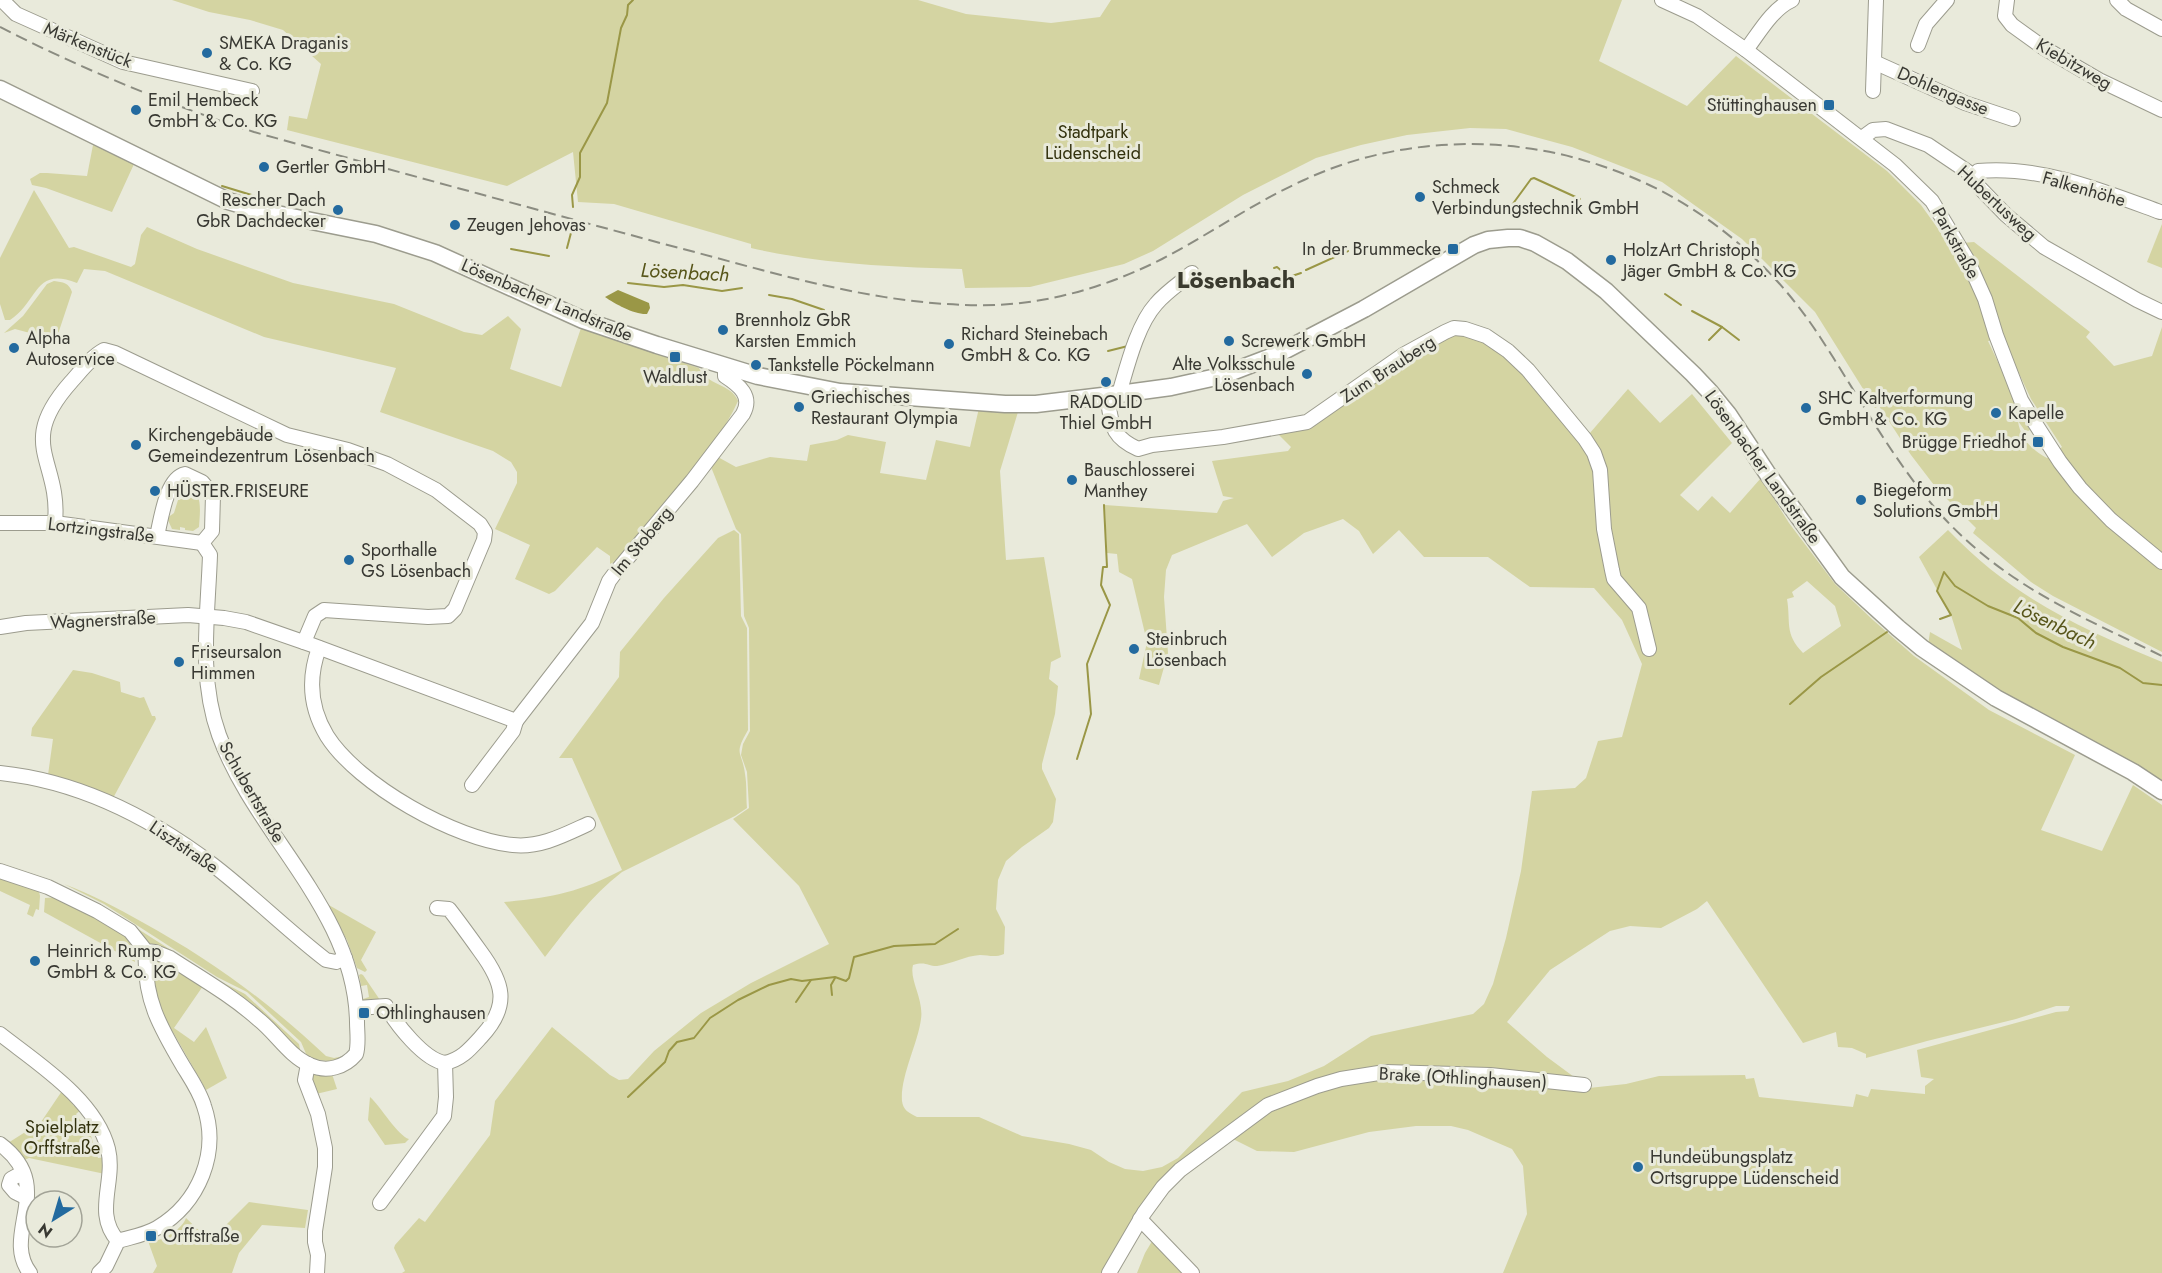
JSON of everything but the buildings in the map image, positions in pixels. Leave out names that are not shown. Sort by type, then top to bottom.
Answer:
[{"type":"main road","name":"Lösenbacher Landstraße","points":[[0,89],[228,201],[262,211],[376,234],[435,253],[583,320],[758,376],[840,392],[1036,404],[1171,387],[1221,376],[1276,355],[1364,309],[1456,254],[1482,242],[1520,238],[1535,243],[1567,261],[1606,291],[1693,374],[1728,414],[1767,473],[1842,577],[1898,628],[1922,648],[1996,698],[2133,772],[2162,791]]},
{"type":"street","name":"Märkenstück","points":[[3,0],[16,14],[123,62],[252,91]]},
{"type":"street","name":"Parkstraße","points":[[1662,0],[1697,16],[1746,50],[1862,138],[1914,181],[1932,201],[1968,261],[2021,400],[2060,462],[2080,488],[2111,520],[2162,562]]},
{"type":"street","points":[[1746,50],[1773,16],[1785,3],[1792,0]]},
{"type":"street","name":"Dohlengasse","points":[[1873,91],[1875,0]]},
{"type":"street","points":[[1918,45],[1926,24],[1947,0]]},
{"type":"street","name":"Kiebitzweg","points":[[2007,0],[2006,16],[2012,25],[2044,48],[2099,80],[2162,110]]},
{"type":"street","points":[[2117,0],[2126,9],[2162,29]]},
{"type":"street","name":"Dohlengasse","points":[[1874,62],[1965,103],[2013,119]]},
{"type":"street","name":"Hubertusweg","points":[[1862,138],[1873,130],[1886,129],[1928,145],[1974,176],[1979,187],[2006,214],[2044,246],[2162,312]]},
{"type":"street","name":"Falkenhöhe","points":[[1974,176],[1978,171],[1988,170],[2064,180],[2160,212]]},
{"type":"street","points":[[1113,395],[1126,371],[1147,316],[1156,303],[1192,273]]},
{"type":"street","name":"Zum Brauberg","points":[[1113,395],[1113,430],[1123,440],[1138,449],[1152,445],[1223,437],[1307,422],[1403,355],[1454,328],[1486,336],[1508,351],[1528,370],[1585,439],[1593,453],[1600,470],[1604,529],[1614,579],[1639,608],[1649,650]]},
{"type":"street","points":[[55,523],[56,500],[42,443],[44,427],[50,410],[61,393],[95,356],[104,350],[115,353],[287,435],[348,450],[387,464],[436,490],[484,528],[484,540],[455,609],[448,616],[428,617],[324,610],[315,616],[304,642]]},
{"type":"street","name":"Im Stoberg","points":[[472,785],[513,731],[516,722],[592,623],[615,573],[692,482],[743,414],[746,405],[744,391],[724,376],[725,366]]},
{"type":"street","points":[[157,536],[171,485],[178,476],[185,474],[202,482],[213,495],[212,531],[202,543]]},
{"type":"street","name":"Lortzingstraße","points":[[0,523],[55,523],[202,543]]},
{"type":"street","name":"Schubertstraße","points":[[202,543],[210,555],[206,663],[208,692],[219,734],[225,751],[249,793],[329,920],[342,946],[357,1008],[358,1049],[354,1056],[346,1064],[338,1067],[323,1068],[308,1064]]},
{"type":"street","points":[[207,616],[246,622],[516,722]]},
{"type":"street","name":"Wagnerstraße","points":[[0,627],[119,618],[207,616]]},
{"type":"street","points":[[319,648],[311,679],[313,700],[320,721],[341,753],[389,794],[451,827],[496,843],[513,845],[545,842],[588,824]]},
{"type":"street","name":"Lisztstraße","points":[[0,773],[29,777],[77,790],[156,826],[213,865],[326,960],[336,962],[345,958]]},
{"type":"street","points":[[0,871],[48,887],[97,911],[130,931],[146,951],[146,987],[151,1006],[204,1106],[209,1127],[209,1143],[207,1161],[201,1180],[181,1210],[152,1231],[118,1241],[106,1266],[99,1273]]},
{"type":"street","points":[[357,1008],[386,1006],[418,1045],[435,1060],[445,1063],[462,1057],[489,1028],[496,1016],[501,993],[495,972],[449,909],[437,908]]},
{"type":"street","points":[[146,951],[170,958],[231,998],[258,1018],[290,1052],[308,1064],[305,1080],[318,1114],[325,1148],[325,1167],[315,1231],[318,1255],[316,1273]]},
{"type":"street","points":[[0,1034],[66,1086],[85,1107],[100,1130],[108,1147],[111,1171],[105,1204],[106,1221],[118,1241]]},
{"type":"street","points":[[0,1047],[15,1046]]},
{"type":"street","points":[[380,1203],[444,1116],[445,1063]]},
{"type":"street","name":"Brake (Othlinghausen)","points":[[1109,1273],[1140,1220],[1163,1187],[1180,1170],[1268,1106],[1317,1086],[1341,1078],[1385,1072],[1490,1075],[1584,1085]]},
{"type":"street","points":[[2,1145],[16,1161],[22,1173],[23,1196],[14,1234],[17,1268],[30,1273]]},
{"type":"street","points":[[1140,1220],[1192,1273]]},
{"type":"green space","name":"Stadtpark Lüdenscheid","points":[[172,0],[918,0],[966,14],[1051,23],[1100,17],[1111,0],[1622,0],[1599,61],[1687,106],[1736,56],[1887,171],[1921,205],[1949,244],[1974,242],[2090,332],[2086,337],[2114,366],[2152,356],[2162,327],[2162,652],[2053,596],[2031,582],[1973,533],[1976,528],[1937,489],[1911,455],[1879,406],[1875,408],[1815,312],[1742,239],[1662,182],[1572,147],[1506,129],[1470,128],[1407,135],[1361,145],[1316,158],[1243,195],[1153,251],[1124,264],[1030,287],[965,288],[962,269],[856,264],[804,258],[751,248],[751,244],[614,204],[578,202],[573,152],[507,186],[287,130],[289,116],[307,119],[321,64],[283,30],[250,20],[209,12]],"holes":[[[2003,339],[2031,399],[2062,447],[2047,458],[2036,451],[2021,433],[2018,421],[2026,432],[2030,430],[1988,341]]]},
{"type":"green space","points":[[93,145],[134,164],[112,212],[32,185],[30,179],[40,173],[87,176]]},
{"type":"green space","points":[[34,190],[69,248],[74,247],[131,267],[135,264],[141,235],[147,227],[197,249],[293,283],[394,304],[464,332],[482,335],[508,316],[521,329],[510,369],[561,387],[581,328],[699,368],[707,378],[735,395],[738,401],[727,423],[705,453],[630,545],[610,565],[610,556],[597,547],[555,591],[549,594],[515,579],[530,545],[495,529],[517,483],[517,472],[511,462],[493,451],[380,412],[396,368],[264,337],[105,271],[84,269],[77,283],[63,279],[52,279],[45,282],[19,312],[10,320],[5,320],[0,304],[0,258]]},
{"type":"green space","points":[[2162,224],[2162,268],[2147,262]]},
{"type":"green space","points":[[54,281],[65,284],[72,292],[56,340],[15,329],[4,333],[23,316],[47,284]]},
{"type":"green space","points":[[1465,330],[1507,353],[1583,441],[1628,389],[1660,423],[1692,394],[1732,443],[1680,495],[1698,511],[1712,496],[1730,513],[1761,478],[1789,523],[1835,584],[1873,620],[1914,656],[1989,710],[2075,755],[2041,830],[2102,851],[2133,785],[2162,805],[2162,1273],[1503,1273],[1527,1214],[1523,1166],[1512,1149],[1468,1130],[1451,1126],[1416,1126],[1369,1132],[1294,1152],[1257,1151],[1229,1137],[1179,1169],[1106,1273],[402,1273],[405,1271],[394,1248],[395,1245],[419,1218],[425,1222],[490,1135],[495,1101],[552,1027],[610,1075],[619,1080],[628,1079],[654,1051],[701,1013],[751,983],[829,944],[799,886],[733,819],[749,808],[747,772],[741,755],[743,744],[750,731],[749,628],[744,616],[741,534],[736,529],[711,467],[716,456],[736,467],[770,457],[807,461],[810,445],[837,440],[848,435],[886,442],[880,473],[926,480],[936,440],[970,447],[979,408],[1018,412],[1000,471],[1006,560],[1044,557],[1061,657],[1051,662],[1049,679],[1058,686],[1055,714],[1042,764],[1042,769],[1056,799],[1053,822],[1049,828],[1006,861],[998,880],[996,909],[1005,927],[1004,954],[974,956],[937,966],[913,965],[912,971],[919,997],[921,1019],[902,1092],[903,1104],[909,1113],[917,1117],[979,1117],[1022,1136],[1091,1150],[1125,1169],[1143,1171],[1162,1167],[1178,1158],[1242,1092],[1288,1081],[1324,1066],[1371,1036],[1473,1014],[1484,1004],[1493,984],[1506,938],[1521,871],[1532,791],[1575,788],[1586,778],[1598,741],[1622,737],[1642,664],[1622,620],[1594,588],[1530,587],[1488,557],[1424,557],[1399,530],[1373,554],[1359,531],[1343,519],[1304,533],[1272,557],[1247,524],[1172,555],[1166,570],[1164,597],[1168,653],[1159,685],[1139,679],[1147,642],[1132,579],[1119,572],[1117,554],[1107,553],[1105,505],[1217,513],[1223,501],[1234,498],[1223,496],[1212,461],[1288,451],[1291,447],[1274,430],[1292,428],[1416,350]],"holes":[[[1807,581],[1835,606],[1841,626],[1803,653],[1793,640],[1789,628],[1787,599],[1794,597],[1792,592]],[[1707,901],[1803,1043],[1836,1032],[1838,1047],[1852,1048],[1866,1054],[1866,1058],[2016,1019],[2056,1006],[2070,1006],[2068,1011],[2056,1012],[1917,1050],[1921,1077],[1934,1079],[1925,1086],[1925,1094],[1871,1089],[1868,1097],[1856,1094],[1853,1107],[1759,1097],[1754,1078],[1746,1079],[1745,1075],[1659,1076],[1626,1084],[1589,1088],[1547,1057],[1507,1022],[1550,970],[1610,931],[1630,926],[1661,928],[1697,909]]]},
{"type":"green space","points":[[188,483],[198,497],[199,527],[193,531],[180,527],[180,530],[172,529],[167,518],[174,513],[183,484]]},
{"type":"green space","points":[[734,530],[739,534],[741,616],[747,628],[748,730],[743,738],[740,753],[746,778],[747,808],[622,872],[590,901],[545,957],[504,902],[565,893],[622,870],[572,758],[559,758],[619,677],[620,652],[664,598],[718,538]]},
{"type":"green space","points":[[1948,530],[1997,574],[2022,592],[2074,623],[2162,662],[2162,784],[1982,681],[1928,645],[1930,632],[1962,650],[1951,615],[1919,557]]},
{"type":"green space","points":[[73,670],[120,682],[121,692],[140,698],[144,697],[152,716],[156,719],[112,800],[48,775],[53,739],[31,736],[32,728]]},
{"type":"green space","points":[[0,875],[38,887],[39,910],[36,909],[33,917],[27,914],[30,905],[0,891]]},
{"type":"green space","points":[[64,884],[113,906],[216,967],[261,1000],[326,1056],[334,1058],[344,1056],[340,1059],[326,1061],[307,1056],[301,1042],[247,992],[217,977],[104,904]]},
{"type":"green space","points":[[60,897],[125,933],[136,956],[134,957],[135,962],[44,912],[45,898]]},
{"type":"green space","points":[[327,904],[376,932],[361,960],[367,970],[365,972],[357,968],[347,940]]},
{"type":"green space","points":[[135,927],[216,979],[245,994],[299,1044],[301,1055],[159,947],[149,944]]},
{"type":"green space","points":[[159,960],[203,986],[174,1028],[194,1042],[206,1027],[227,1078],[206,1090],[165,1018],[156,994],[153,966]]},
{"type":"green space","points":[[361,974],[380,1000],[363,1001],[369,997],[367,985],[361,986],[359,975]]},
{"type":"green space","points":[[312,1074],[332,1074],[337,1089],[316,1094]]},
{"type":"green space","name":"Spielplatz Orffstraße","points":[[62,1091],[74,1106],[76,1104],[82,1109],[76,1114],[91,1136],[98,1158],[106,1157],[103,1165],[105,1174],[29,1158],[22,1161],[8,1143],[41,1122]]},
{"type":"green space","points":[[370,1097],[400,1133],[409,1139],[405,1143],[385,1145],[368,1120]]},
{"type":"green space","points":[[249,1202],[308,1210],[305,1228],[262,1225],[239,1253],[232,1273],[153,1273],[157,1266],[148,1241],[170,1235],[184,1223],[186,1218],[210,1241]]},
{"type":"green space","points":[[1154,1238],[1189,1273],[1137,1273]]},
{"type":"shaded area","points":[[618,290],[649,303],[650,308],[647,314],[631,311],[605,297]]},
{"type":"waterway","points":[[573,207],[572,195],[580,177],[580,153],[607,103],[621,28],[627,15],[628,5],[633,0]]},
{"type":"waterway","name":"Lösenbach","points":[[1512,205],[1534,178],[1580,199]]},
{"type":"waterway","name":"Lösenbach","points":[[222,186],[268,200]]},
{"type":"waterway","points":[[567,248],[572,229]]},
{"type":"waterway","name":"Lösenbach","points":[[511,249],[549,256]]},
{"type":"waterway","name":"Lösenbach","points":[[1306,270],[1348,251]]},
{"type":"waterway","name":"Lösenbach","points":[[1274,268],[1277,267],[1289,277],[1301,273]]},
{"type":"waterway","name":"Lösenbach","points":[[628,283],[664,287],[683,285],[722,291],[742,288]]},
{"type":"waterway","name":"Lösenbach","points":[[1665,294],[1681,305]]},
{"type":"waterway","name":"Lösenbach","points":[[769,295],[792,299],[824,310]]},
{"type":"waterway","name":"Lösenbach","points":[[1692,311],[1722,327],[1739,340]]},
{"type":"waterway","points":[[1709,340],[1722,327]]},
{"type":"waterway","name":"Lösenbach","points":[[1108,351],[1128,346]]},
{"type":"waterway","points":[[1077,759],[1091,714],[1087,664],[1110,605],[1101,585],[1103,567],[1107,567],[1104,505]]},
{"type":"waterway","name":"Lösenbach","points":[[1940,619],[1951,615],[1937,591],[1944,572],[1955,586],[1988,606],[2018,618],[2036,633],[2063,647],[2120,668],[2143,683],[2162,685]]},
{"type":"waterway","points":[[1790,704],[1821,677],[1887,632]]},
{"type":"waterway","points":[[628,1097],[665,1062],[669,1051],[677,1042],[694,1038],[710,1018],[738,1000],[769,985],[791,979],[802,981],[835,977],[846,981],[849,978],[854,957],[894,946],[935,944],[958,929]]},
{"type":"waterway","points":[[832,995],[831,985],[835,978]]},
{"type":"waterway","points":[[796,1002],[811,980]]},
{"type":"railway","points":[[0,27],[125,85],[254,132],[787,276],[911,301],[1016,304],[1081,291],[1122,277],[1162,259],[1304,180],[1376,155],[1452,144],[1528,148],[1565,155],[1602,166],[1667,194],[1726,233],[1777,281],[1799,308],[1909,475],[1943,517],[1967,541],[2019,581],[2046,597],[2162,656]]},
{"type":"place","name":"SMEKA Draganis & Co. KG","points":[[207,53]]},
{"type":"place","name":"Stüttinghausen","points":[[1829,105]]},
{"type":"place","name":"Emil Hembeck GmbH & Co. KG","points":[[136,110]]},
{"type":"place","name":"Gertler GmbH","points":[[264,167]]},
{"type":"place","name":"Schmeck Verbindungstechnik GmbH","points":[[1420,197]]},
{"type":"place","name":"Rescher Dach GbR Dachdecker","points":[[338,210]]},
{"type":"place","name":"Zeugen Jehovas","points":[[455,225]]},
{"type":"place","name":"In der Brummecke","points":[[1453,249]]},
{"type":"place","name":"HolzArt Christoph Jäger GmbH & Co. KG","points":[[1611,260]]},
{"type":"place","name":"Brennholz GbR Karsten Emmich","points":[[723,330]]},
{"type":"place","name":"Screwerk GmbH","points":[[1229,341]]},
{"type":"place","name":"Richard Steinebach GmbH & Co. KG","points":[[949,344]]},
{"type":"place","name":"Alpha Autoservice","points":[[14,348]]},
{"type":"place","name":"Waldlust","points":[[675,357]]},
{"type":"place","name":"Tankstelle Pöckelmann","points":[[756,365]]},
{"type":"place","name":"Alte Volksschule Lösenbach","points":[[1307,374]]},
{"type":"place","name":"RADOLID Thiel GmbH","points":[[1106,382]]},
{"type":"place","name":"Griechisches Restaurant Olympia","points":[[799,407]]},
{"type":"place","name":"SHC Kaltverformung GmbH & Co. KG","points":[[1806,408]]},
{"type":"place","name":"Kapelle","points":[[1996,413]]},
{"type":"place","name":"Brügge Friedhof","points":[[2038,442]]},
{"type":"place","name":"Kirchengebäude Gemeindezentrum Lösenbach","points":[[136,445]]},
{"type":"place","name":"Bauschlosserei Manthey","points":[[1072,480]]},
{"type":"place","name":"HÜSTER.FRISEURE","points":[[155,491]]},
{"type":"place","name":"Biegeform Solutions GmbH","points":[[1861,500]]},
{"type":"place","name":"Sporthalle GS Lösenbach","points":[[349,560]]},
{"type":"place","name":"Steinbruch Lösenbach","points":[[1134,649]]},
{"type":"place","name":"Friseursalon Himmen","points":[[179,662]]},
{"type":"place","name":"Heinrich Rump GmbH & Co. KG","points":[[35,961]]},
{"type":"place","name":"Othlinghausen","points":[[364,1013]]},
{"type":"place","name":"Hundeübungsplatz Ortsgruppe Lüdenscheid","points":[[1638,1167]]},
{"type":"place","name":"Orffstraße","points":[[151,1236]]},
{"type":"district","name":"Lösenbach","points":[[1236,280]]}]
